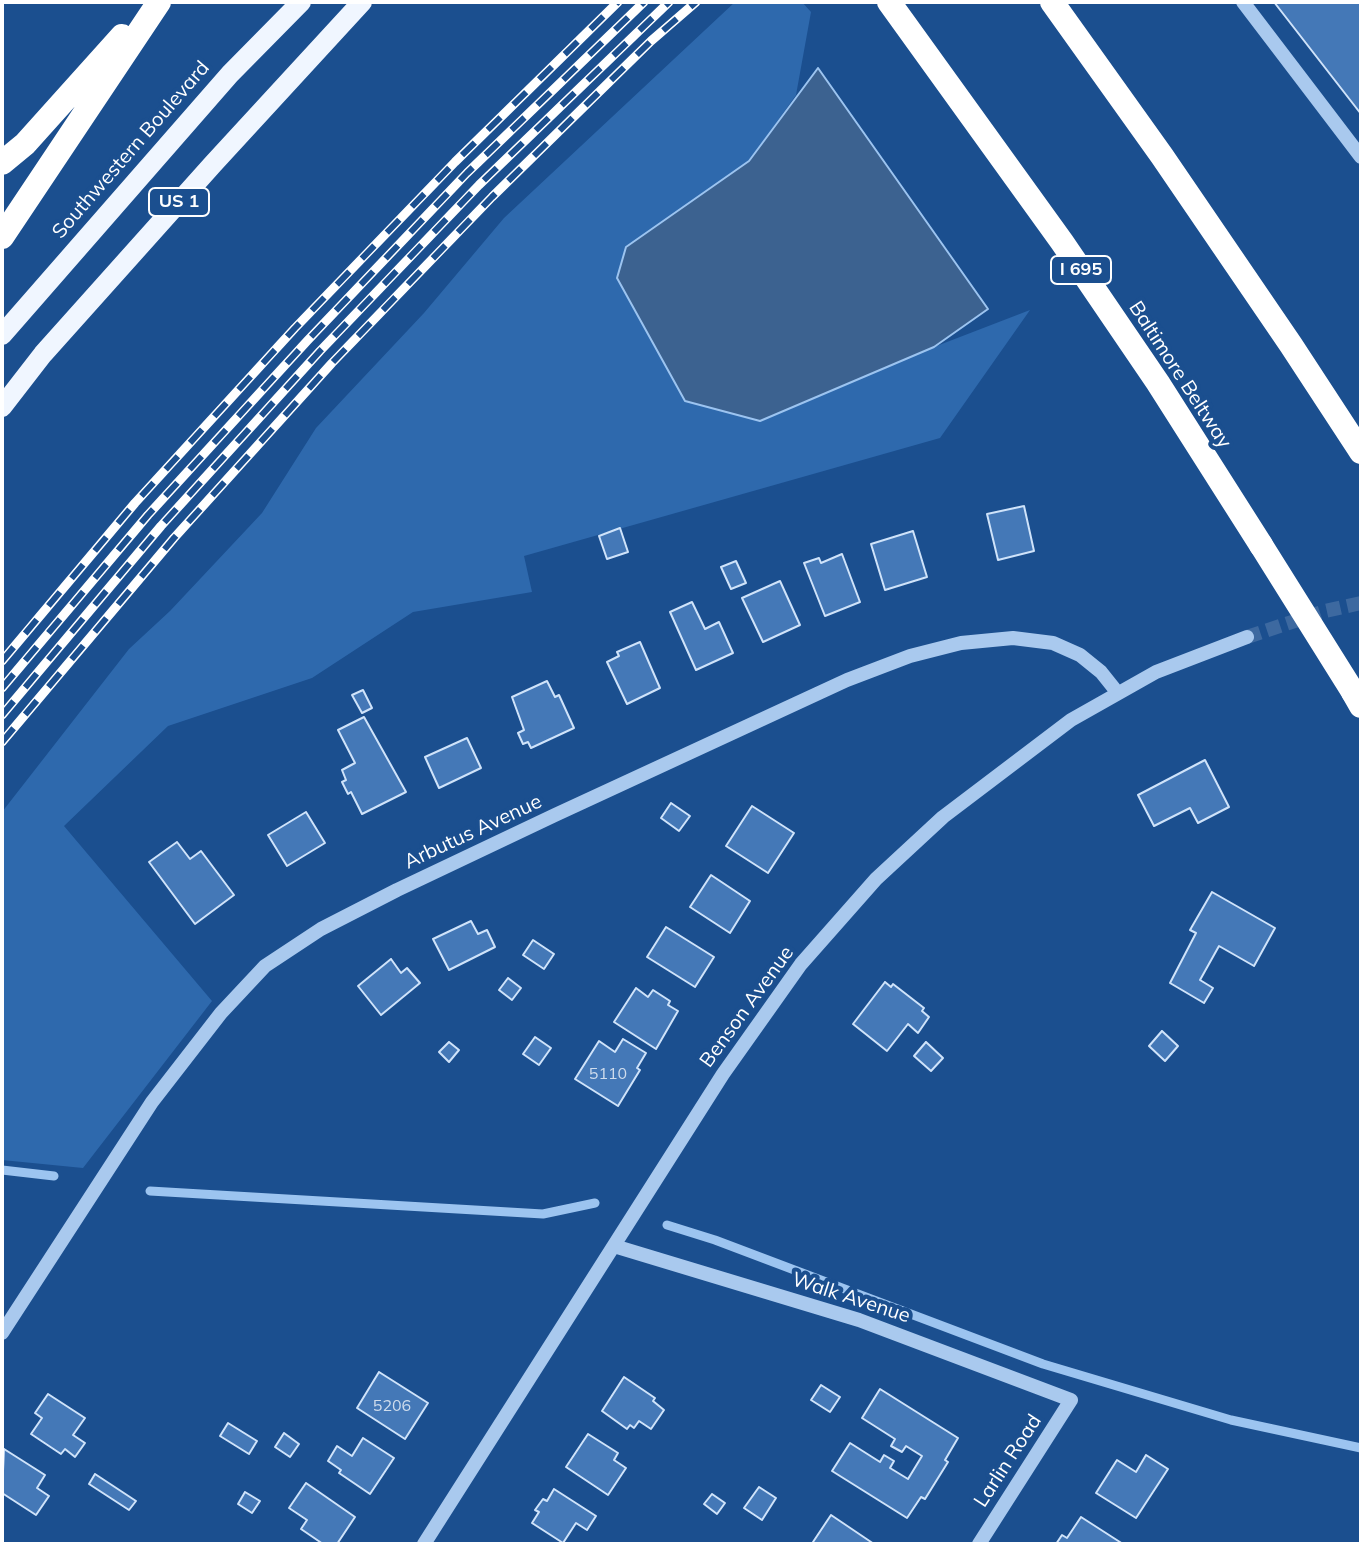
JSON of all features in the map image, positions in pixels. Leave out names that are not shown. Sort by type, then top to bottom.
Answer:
[{"type":"highway","points":[[2,163],[25,144],[156,2]]},
{"type":"highway","points":[[2,237],[156,2]]},
{"type":"highway","name":"Baltimore Beltway","points":[[889,2],[1062,242],[1158,383],[1357,699]]},
{"type":"highway","points":[[1052,2],[1179,181],[1361,452]]},
{"type":"main road","name":"Southwestern Boulevard","points":[[2,335],[230,74],[301,2]]},
{"type":"main road","name":"US 1","points":[[2,407],[43,354],[362,2]]},
{"type":"street","points":[[1243,2],[1361,157]]},
{"type":"street","name":"Benson Avenue","points":[[424,1544],[723,1074],[801,964],[876,879],[943,817],[1071,720],[1156,672],[1247,637]]},
{"type":"street","name":"Arbutus Avenue","points":[[2,1333],[152,1102],[221,1013],[265,966],[321,929],[555,815],[847,680],[910,656],[961,643],[1013,638],[1053,643],[1080,655],[1101,672],[1117,692]]},
{"type":"street","name":"Walk Avenue","points":[[614,1246],[859,1320],[1071,1400]]},
{"type":"street","name":"Larlin Road","points":[[979,1544],[1071,1400]]},
{"type":"shaded area","points":[[735,2],[802,2],[811,12],[796,95],[749,161],[627,247],[760,421],[1030,310],[940,438],[524,556],[532,592],[413,612],[312,678],[168,726],[64,826],[212,1001],[83,1168],[2,1160],[2,812],[129,649],[170,611],[262,513],[316,428],[424,313],[504,218]]},
{"type":"shaded area","points":[[818,68],[988,309],[934,347],[760,421],[685,401],[617,278],[626,247],[749,161]]},
{"type":"building","points":[[1274,2],[1361,2],[1361,114]]},
{"type":"building","points":[[1024,506],[1034,551],[998,560],[987,514]]},
{"type":"building","points":[[620,528],[628,552],[607,559],[599,536]]},
{"type":"building","points":[[913,531],[927,577],[885,590],[871,544]]},
{"type":"building","points":[[842,554],[860,602],[825,616],[804,563],[819,558],[821,563]]},
{"type":"building","points":[[736,561],[746,583],[731,589],[721,567]]},
{"type":"building","points":[[780,581],[800,625],[763,642],[742,598]]},
{"type":"building","points":[[692,602],[705,629],[719,622],[733,653],[696,670],[670,612]]},
{"type":"building","points":[[640,642],[660,688],[627,704],[607,662],[619,656],[617,652]]},
{"type":"building","points":[[547,681],[555,697],[559,695],[574,728],[531,748],[528,742],[523,744],[518,733],[524,730],[512,697]]},
{"type":"building","points":[[363,690],[372,708],[362,713],[352,695]]},
{"type":"building","points":[[364,717],[406,792],[362,814],[342,782],[346,780],[342,770],[355,763],[338,730]]},
{"type":"building","points":[[467,738],[481,768],[439,788],[425,757]]},
{"type":"building","points":[[1205,760],[1229,807],[1198,823],[1190,808],[1154,826],[1138,795]]},
{"type":"building","points":[[671,803],[690,816],[679,831],[661,818]]},
{"type":"building","points":[[752,806],[794,833],[768,873],[726,846]]},
{"type":"building","points":[[306,812],[325,843],[287,866],[268,835]]},
{"type":"building","points":[[177,842],[190,859],[201,851],[234,895],[195,924],[149,862]]},
{"type":"building","points":[[711,875],[750,901],[730,933],[690,907]]},
{"type":"building","points":[[1212,892],[1275,928],[1254,966],[1219,946],[1200,980],[1213,988],[1204,1003],[1170,983],[1196,933],[1190,930]]},
{"type":"building","points":[[471,921],[478,934],[487,930],[495,947],[449,970],[433,939]]},
{"type":"building","points":[[666,927],[714,957],[695,987],[647,957]]},
{"type":"building","points":[[533,940],[554,954],[544,969],[523,955]]},
{"type":"building","points":[[391,959],[401,973],[407,968],[420,983],[381,1015],[358,986]]},
{"type":"building","points":[[508,978],[521,988],[512,1000],[499,990]]},
{"type":"building","points":[[885,982],[891,987],[893,984],[924,1008],[922,1011],[929,1017],[918,1033],[908,1024],[887,1051],[853,1024]]},
{"type":"building","points":[[636,988],[648,997],[653,990],[670,1001],[668,1005],[678,1011],[656,1049],[614,1022]]},
{"type":"building","points":[[1162,1031],[1178,1046],[1165,1061],[1149,1046]]},
{"type":"building","points":[[535,1037],[551,1048],[539,1065],[523,1054]]},
{"type":"building","points":[[623,1039],[646,1053],[637,1068],[640,1070],[618,1106],[575,1079],[599,1041],[615,1052]]},
{"type":"building","points":[[449,1042],[459,1050],[449,1062],[439,1052]]},
{"type":"building","points":[[926,1042],[943,1058],[931,1071],[914,1056]]},
{"type":"building","points":[[379,1372],[428,1403],[405,1439],[357,1408]]},
{"type":"building","points":[[624,1377],[655,1398],[653,1401],[664,1410],[651,1429],[639,1421],[634,1428],[630,1425],[627,1429],[602,1411]]},
{"type":"building","points":[[821,1385],[840,1397],[830,1412],[811,1400]]},
{"type":"building","points":[[880,1389],[958,1438],[945,1460],[948,1462],[925,1499],[921,1497],[907,1518],[832,1471],[850,1443],[880,1462],[884,1455],[894,1461],[890,1468],[908,1479],[922,1456],[906,1446],[902,1452],[891,1446],[895,1439],[862,1418]]},
{"type":"building","points":[[48,1394],[85,1418],[73,1435],[85,1443],[75,1457],[65,1449],[61,1454],[31,1434],[42,1418],[35,1413]]},
{"type":"building","points":[[228,1423],[257,1441],[249,1454],[220,1436]]},
{"type":"building","points":[[284,1433],[299,1444],[290,1457],[275,1447]]},
{"type":"building","points":[[588,1434],[618,1453],[614,1460],[626,1468],[608,1495],[566,1467]]},
{"type":"building","points":[[363,1438],[394,1458],[370,1494],[339,1473],[341,1470],[328,1461],[337,1446],[352,1456]]},
{"type":"building","points":[[4,1449],[45,1475],[37,1488],[49,1496],[36,1515],[2,1493]]},
{"type":"building","points":[[1146,1455],[1168,1469],[1136,1518],[1096,1493],[1117,1460],[1136,1472]]},
{"type":"building","points":[[95,1474],[136,1501],[129,1510],[89,1484]]},
{"type":"building","points":[[306,1483],[355,1517],[337,1544],[323,1544],[301,1529],[307,1520],[289,1508]]},
{"type":"building","points":[[759,1487],[776,1498],[762,1520],[744,1508]]},
{"type":"building","points":[[554,1489],[596,1516],[587,1530],[576,1523],[563,1543],[532,1523],[539,1512],[535,1510],[543,1499],[547,1501]]},
{"type":"building","points":[[245,1492],[260,1501],[252,1513],[238,1504]]},
{"type":"building","points":[[712,1494],[725,1503],[717,1514],[704,1504]]},
{"type":"building","points":[[831,1515],[874,1544],[815,1544],[813,1542]]},
{"type":"building","points":[[1081,1517],[1123,1544],[1056,1544],[1062,1535],[1067,1538]]},
{"type":"waterway","points":[[2,1170],[54,1176]]},
{"type":"waterway","points":[[150,1191],[543,1214],[595,1203]]},
{"type":"waterway","points":[[667,1225],[715,1240],[1043,1364],[1231,1420],[1361,1448]]},
{"type":"tunnel","points":[[1247,637],[1325,611],[1361,603]]},
{"type":"railway","points":[[2,661],[135,503],[295,328],[455,162],[618,2]]},
{"type":"railway","points":[[2,688],[148,515],[308,340],[467,173],[644,2]]},
{"type":"railway","points":[[2,715],[161,526],[320,351],[479,185],[669,2]]},
{"type":"railway","points":[[2,742],[174,538],[332,363],[492,197],[651,41],[696,2]]}]
